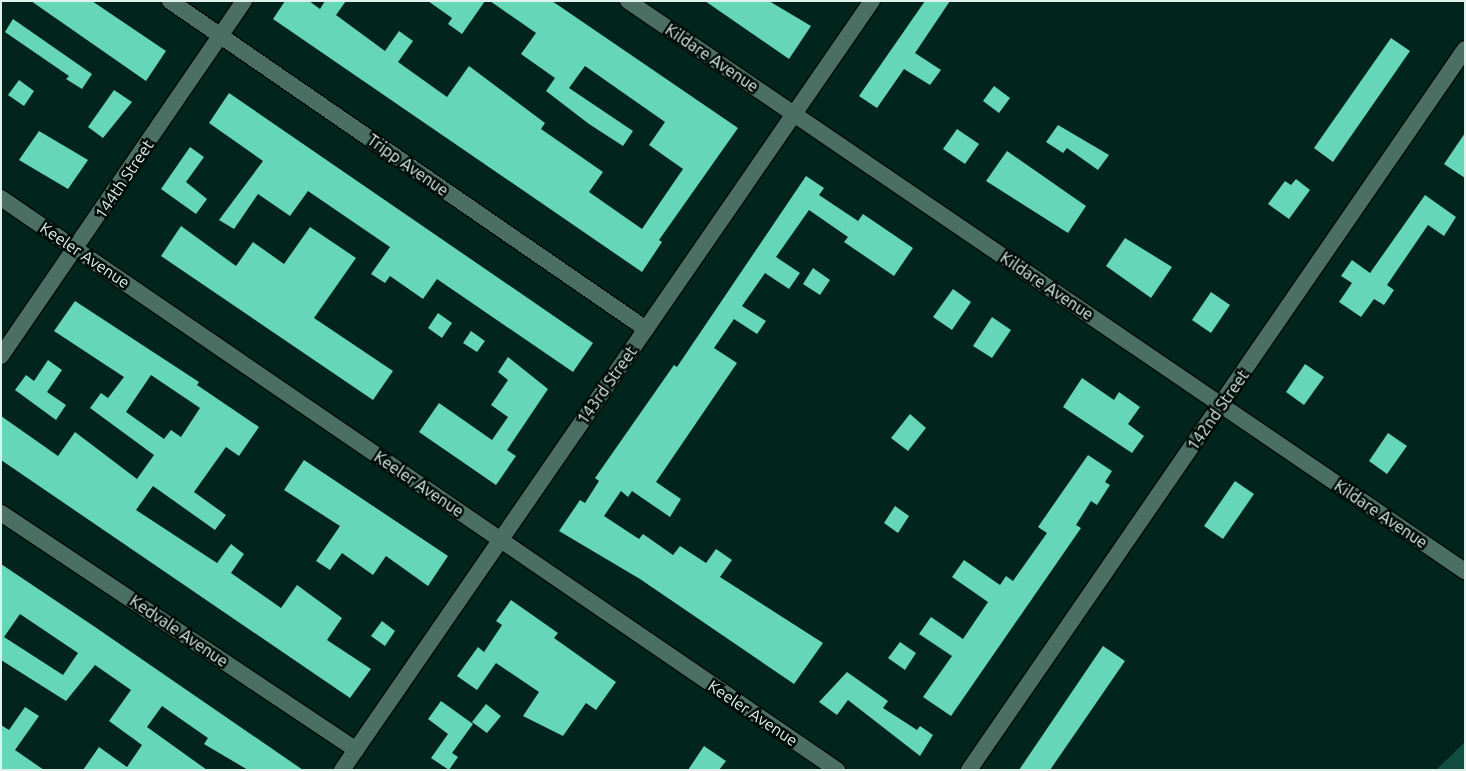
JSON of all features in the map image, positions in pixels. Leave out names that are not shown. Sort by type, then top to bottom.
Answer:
[{"type":"street","name":"Tripp Avenue","points":[[170,1],[646,329]]},
{"type":"street","name":"144th Street","points":[[1,356],[244,1]]},
{"type":"street","name":"Kildare Avenue","points":[[628,1],[1465,571]]},
{"type":"street","name":"143rd Street","points":[[342,770],[872,1]]},
{"type":"street","name":"142nd Street","points":[[969,770],[1465,49]]},
{"type":"street","name":"Keeler Avenue","points":[[1,198],[837,770]]},
{"type":"street","name":"Kedvale Avenue","points":[[1,513],[356,750]]},
{"type":"green space","points":[[1465,742],[1465,770],[1436,770]]},
{"type":"building","points":[[31,1],[92,1],[166,51],[146,81]]},
{"type":"building","points":[[285,1],[309,1],[320,9],[325,1],[346,1],[336,15],[385,51],[399,31],[413,41],[398,62],[447,97],[469,66],[545,123],[541,129],[603,172],[589,192],[642,229],[683,169],[649,145],[665,122],[585,66],[569,88],[633,131],[623,146],[589,124],[546,91],[555,78],[521,54],[536,33],[490,1],[552,1],[738,128],[659,240],[662,242],[642,272],[273,19]]},
{"type":"building","points":[[428,1],[485,1],[462,34],[448,24],[452,18]]},
{"type":"building","points":[[705,1],[769,1],[811,26],[789,59]]},
{"type":"building","points":[[925,1],[950,1],[915,53],[941,70],[930,85],[904,69],[877,108],[859,96]]},
{"type":"building","points":[[13,19],[92,74],[82,89],[66,79],[69,76],[5,32]]},
{"type":"building","points":[[1391,38],[1410,51],[1333,162],[1314,148]]},
{"type":"building","points":[[19,80],[34,91],[24,106],[8,95]]},
{"type":"building","points":[[994,86],[1010,98],[999,113],[983,101]]},
{"type":"building","points":[[114,90],[132,102],[103,138],[88,127]]},
{"type":"building","points":[[229,93],[593,343],[573,372],[437,279],[423,299],[390,276],[385,283],[371,274],[390,247],[308,191],[290,216],[258,194],[234,229],[219,220],[263,161],[209,123]]},
{"type":"building","points":[[1058,125],[1109,155],[1098,170],[1067,148],[1063,153],[1046,142]]},
{"type":"building","points":[[957,129],[979,144],[965,164],[943,149]]},
{"type":"building","points":[[39,131],[88,160],[68,189],[19,160]]},
{"type":"building","points":[[1465,133],[1465,178],[1444,164]]},
{"type":"building","points":[[190,147],[204,157],[186,182],[207,199],[196,214],[161,189]]},
{"type":"building","points":[[1007,151],[1086,206],[1068,233],[986,181]]},
{"type":"building","points":[[806,176],[824,188],[819,195],[858,221],[863,214],[913,248],[894,276],[844,242],[848,237],[809,210],[776,257],[800,273],[789,289],[765,273],[742,306],[766,321],[757,334],[734,319],[714,348],[737,363],[656,482],[681,499],[670,517],[632,491],[628,497],[621,491],[604,516],[639,539],[643,534],[673,555],[680,546],[706,563],[716,549],[732,560],[720,577],[823,643],[794,684],[640,579],[559,531],[580,500],[585,503],[599,481],[595,478],[674,365],[677,367]]},
{"type":"building","points":[[1296,179],[1310,190],[1289,219],[1268,204],[1285,181],[1291,185]]},
{"type":"building","points":[[1425,195],[1456,217],[1444,236],[1428,225],[1387,285],[1394,290],[1384,305],[1374,299],[1361,317],[1339,302],[1352,283],[1341,276],[1352,260],[1370,273]]},
{"type":"building","points":[[181,226],[236,266],[253,242],[284,264],[310,227],[356,258],[314,318],[393,371],[373,400],[161,256]]},
{"type":"building","points":[[1125,238],[1172,267],[1151,298],[1106,266]]},
{"type":"building","points":[[813,268],[830,280],[820,295],[803,284]]},
{"type":"building","points":[[953,289],[971,302],[952,330],[933,317]]},
{"type":"building","points":[[1211,292],[1230,305],[1211,333],[1192,320]]},
{"type":"building","points":[[75,301],[199,382],[197,385],[259,427],[239,456],[226,447],[194,492],[226,515],[215,530],[153,486],[136,510],[217,563],[231,544],[244,554],[231,573],[281,608],[297,585],[342,618],[327,640],[371,669],[350,698],[1,460],[1,416],[58,456],[75,432],[137,479],[154,455],[90,408],[101,393],[108,398],[124,377],[54,331]],"holes":[[[151,375],[200,408],[181,437],[171,430],[164,439],[126,412]]]},
{"type":"building","points":[[438,313],[452,323],[442,338],[428,328]]},
{"type":"building","points":[[992,317],[1011,330],[992,358],[973,346]]},
{"type":"building","points":[[471,331],[485,341],[477,352],[463,343]]},
{"type":"building","points":[[508,357],[548,389],[507,450],[516,456],[496,485],[419,432],[439,403],[492,440],[508,417],[491,405],[508,380],[498,372]]},
{"type":"building","points":[[48,360],[62,370],[47,392],[66,405],[56,420],[15,390],[26,375],[34,381]]},
{"type":"building","points":[[1305,364],[1324,377],[1304,405],[1286,392]]},
{"type":"building","points":[[1082,378],[1114,400],[1119,392],[1140,407],[1128,424],[1144,436],[1132,453],[1063,407]]},
{"type":"building","points":[[910,414],[926,428],[908,451],[891,438]]},
{"type":"building","points":[[1388,433],[1407,446],[1387,474],[1369,461]]},
{"type":"building","points":[[1088,455],[1112,471],[1105,482],[1110,485],[1097,505],[1091,501],[1076,525],[1081,528],[951,716],[923,697],[952,656],[919,634],[931,617],[963,639],[988,602],[952,577],[964,560],[1000,585],[1006,576],[1013,581],[1047,533],[1038,527]]},
{"type":"building","points":[[304,460],[448,556],[428,586],[386,556],[373,575],[342,553],[330,570],[316,561],[340,526],[284,490]]},
{"type":"building","points":[[1235,481],[1254,494],[1223,539],[1204,526]]},
{"type":"building","points":[[895,506],[909,516],[898,533],[884,523]]},
{"type":"building","points":[[1,564],[303,770],[248,770],[204,744],[208,738],[162,706],[147,727],[207,770],[83,770],[99,747],[127,767],[142,745],[109,721],[131,690],[95,665],[66,701],[1,660]],"holes":[[[20,614],[78,653],[63,675],[4,637]]]},
{"type":"building","points":[[511,600],[558,633],[554,638],[616,682],[596,710],[586,703],[563,736],[523,716],[539,692],[496,663],[477,690],[457,676],[478,647],[484,652],[502,625],[496,621]]},
{"type":"building","points":[[382,621],[395,631],[385,646],[371,636]]},
{"type":"building","points":[[900,642],[916,653],[905,670],[888,658]]},
{"type":"building","points":[[1103,646],[1125,661],[1050,770],[1019,770]]},
{"type":"building","points":[[847,672],[888,701],[883,708],[917,730],[920,726],[933,735],[920,756],[848,700],[837,715],[819,702]]},
{"type":"building","points":[[441,701],[473,724],[452,753],[458,757],[449,770],[431,758],[448,734],[428,719]]},
{"type":"building","points":[[486,704],[501,716],[487,733],[472,722]]},
{"type":"building","points":[[25,707],[39,716],[15,750],[44,770],[1,770],[1,725],[9,730]]},
{"type":"building","points":[[704,746],[726,761],[719,770],[688,770]]}]
